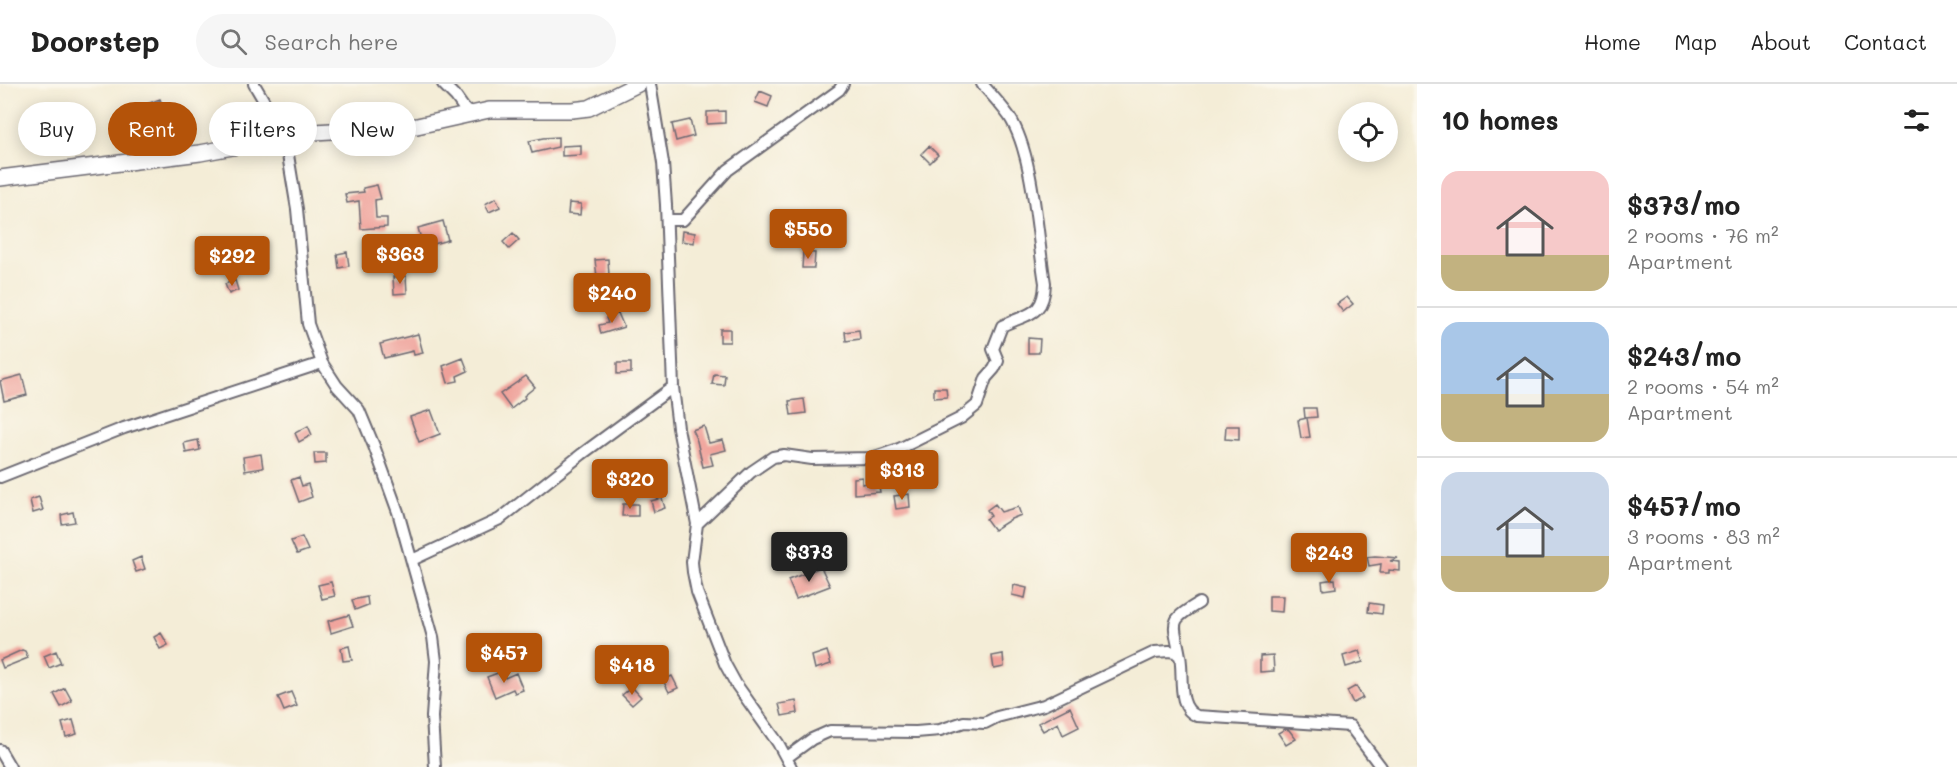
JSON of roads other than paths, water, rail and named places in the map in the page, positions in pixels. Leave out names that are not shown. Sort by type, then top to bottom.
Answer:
[{"type":"street","points":[[254,84],[265,102]]},
{"type":"street","points":[[443,84],[468,114]]},
{"type":"street","points":[[317,132],[417,126],[489,110],[589,108],[638,84]]},
{"type":"street","points":[[650,84],[663,163],[673,387],[678,428],[697,524],[692,562],[697,592],[725,664],[789,762],[812,739],[830,731],[916,732],[940,730],[964,722],[985,723],[997,717],[1044,705],[1117,668],[1155,652],[1169,651],[1180,656]]},
{"type":"street","points":[[667,220],[683,220],[728,170],[839,90],[843,84]]},
{"type":"street","points":[[697,524],[751,471],[773,457],[784,455],[812,459],[872,458],[906,446],[961,418],[977,405],[986,378],[998,361],[993,348],[1002,326],[1029,316],[1041,305],[1044,295],[1035,210],[1022,147],[1009,116],[982,84]]},
{"type":"street","points":[[0,178],[209,151]]},
{"type":"street","points":[[288,156],[298,221],[308,324],[322,363],[337,386],[359,410],[398,512],[433,638],[436,661],[432,717],[435,767]]},
{"type":"street","points":[[0,477],[134,425],[322,363]]},
{"type":"street","points":[[412,560],[500,519],[582,454],[673,387]]},
{"type":"street","points":[[1199,603],[1178,615],[1174,623],[1185,706],[1191,714],[1350,726],[1382,767]]},
{"type":"street","points":[[0,750],[10,767]]}]
